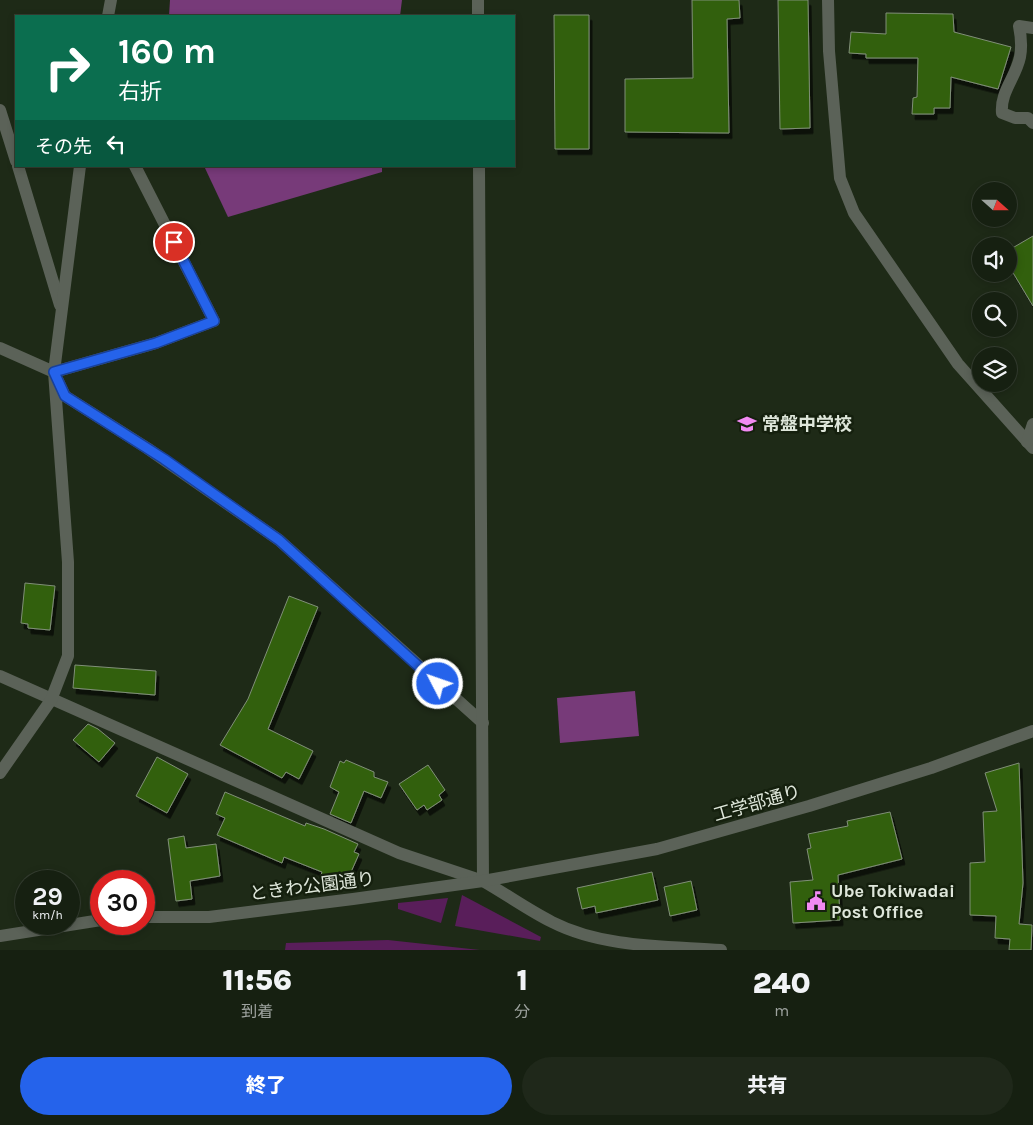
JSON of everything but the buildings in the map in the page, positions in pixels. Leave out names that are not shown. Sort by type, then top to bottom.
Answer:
[{"type":"street","points":[[108,15],[112,0]]},
{"type":"street","points":[[478,0],[478,15]]},
{"type":"street","points":[[828,0],[828,51],[840,178],[854,214],[958,364],[1030,445]]},
{"type":"street","points":[[1033,28],[1019,26],[1021,41],[1020,59],[1001,105],[1002,113],[1015,118],[1028,118],[1033,123]]},
{"type":"street","points":[[0,110],[15,158]]},
{"type":"street","points":[[18,167],[61,309]]},
{"type":"street","points":[[0,773],[51,700],[68,656],[68,562],[54,372],[80,167]]},
{"type":"street","points":[[0,348],[54,372],[156,343],[214,321],[136,167]]},
{"type":"street","points":[[479,167],[483,881]]},
{"type":"street","points":[[54,372],[65,396],[164,459],[279,540],[483,723]]},
{"type":"street","points":[[1030,445],[1033,424]]},
{"type":"street","points":[[0,676],[400,853],[483,881],[553,923],[591,936],[621,943],[721,950]]},
{"type":"street","name":"工学部通り","points":[[483,881],[657,849],[809,806],[931,768],[1033,731]]},
{"type":"street","name":"ときわ公園通り","points":[[155,917],[209,916],[483,881]]},
{"type":"street","points":[[0,936],[90,922]]},
{"type":"shaded area","points":[[170,0],[402,0],[400,15],[169,15]]},
{"type":"shaded area","points":[[204,167],[382,167],[382,172],[228,217]]},
{"type":"shaded area","points":[[635,691],[639,736],[560,743],[557,698]]},
{"type":"shaded area","points":[[462,895],[541,937],[540,941],[455,926]]},
{"type":"shaded area","points":[[448,898],[441,923],[398,909],[398,903]]},
{"type":"shaded area","points":[[388,940],[480,950],[285,950],[286,943]]},
{"type":"place","name":"常盤中学校","points":[[747,424]]},
{"type":"place","name":"Ube Tokiwadai Post Office","points":[[816,901]]},
{"type":"route","points":[[174,242],[214,321],[156,343],[54,372],[65,396],[164,459],[279,540],[320,580],[438,684]]}]
